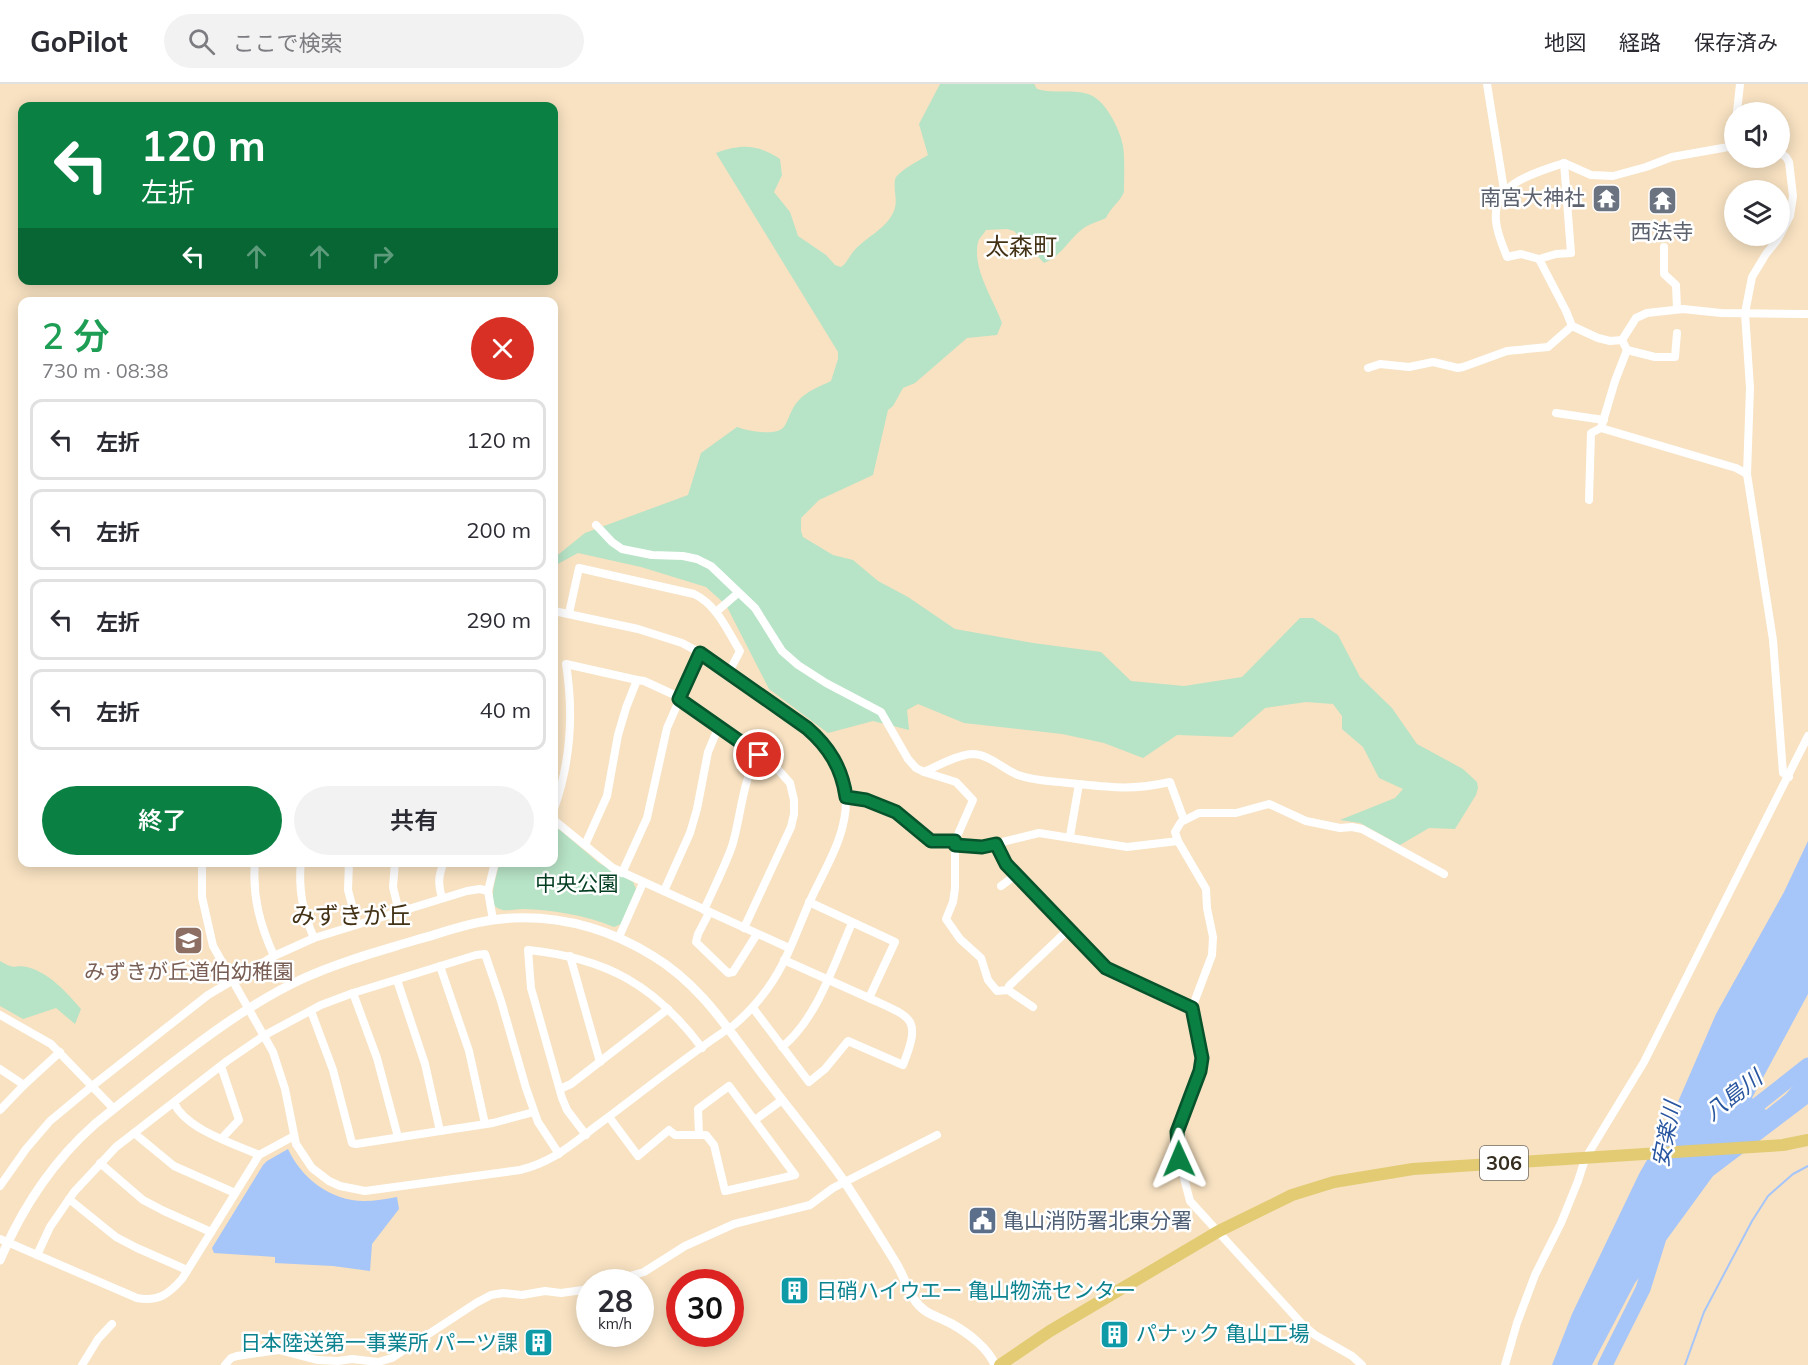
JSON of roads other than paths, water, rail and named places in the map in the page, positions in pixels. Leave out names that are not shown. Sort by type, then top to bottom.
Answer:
[{"type":"highway","name":"306","points":[[1000,1365],[1050,1331],[1219,1231],[1292,1195],[1334,1182],[1413,1168],[1784,1145],[1808,1140]]},
{"type":"street","points":[[1487,84],[1504,190],[1499,201],[1496,219],[1507,257],[1521,254],[1539,259],[1571,253],[1564,163]]},
{"type":"street","points":[[1738,102],[1740,84]]},
{"type":"street","points":[[1504,190],[1531,175],[1564,163],[1591,175],[1613,176],[1672,157],[1724,148]]},
{"type":"street","points":[[1789,777],[1783,773],[1773,640],[1747,474],[1750,388],[1745,313],[1752,277],[1788,221],[1793,203],[1790,168]]},
{"type":"street","points":[[1664,247],[1664,274],[1676,285],[1677,309]]},
{"type":"street","points":[[1539,259],[1572,326],[1598,338],[1610,341],[1622,340]]},
{"type":"street","points":[[1622,340],[1631,324],[1640,315],[1677,309],[1806,314]]},
{"type":"street","points":[[1368,368],[1380,364],[1409,367],[1433,362],[1463,368],[1507,351],[1548,346],[1572,326]]},
{"type":"street","points":[[1622,340],[1628,351],[1655,357],[1674,357],[1677,333]]},
{"type":"street","points":[[1589,500],[1592,433],[1603,424],[1615,381],[1628,351]]},
{"type":"street","points":[[1556,413],[1603,424],[1736,468],[1747,474]]},
{"type":"street","points":[[596,525],[622,549],[652,555],[683,556],[697,559],[711,566],[755,608],[782,651],[798,665],[826,683],[866,703],[884,716],[908,759],[916,768],[956,782],[973,800],[955,843],[955,888],[953,902],[946,919],[960,939],[981,958],[990,984],[997,991],[1008,990],[1033,1007]]},
{"type":"street","points":[[569,614],[579,568],[685,591],[702,598],[716,612],[740,651],[729,672]]},
{"type":"street","points":[[716,612],[738,593]]},
{"type":"street","points":[[202,867],[204,915],[213,946],[265,1035],[278,1066],[294,1136],[303,1156],[321,1175],[348,1189],[365,1191],[520,1170],[541,1164],[586,1135],[728,1029],[753,1008],[770,987],[840,835],[846,797],[837,763],[819,738],[700,653],[666,637],[558,612]]},
{"type":"street","points":[[622,873],[647,818],[657,782],[661,747],[679,698],[700,653]]},
{"type":"street","points":[[558,797],[563,783],[570,739],[571,706],[566,664],[644,681],[679,698],[719,726],[774,765],[786,778],[793,792],[795,806],[790,827],[744,928]]},
{"type":"street","points":[[585,845],[607,796],[618,735],[637,680]]},
{"type":"street","points":[[664,891],[690,833],[708,752],[719,726]]},
{"type":"street","points":[[1505,1365],[1517,1323],[1535,1275],[1561,1223],[1578,1181],[1644,1062],[1808,736]]},
{"type":"street","points":[[924,772],[975,754],[1019,776],[1097,787],[1137,788],[1170,782],[1184,820]]},
{"type":"street","points":[[757,934],[733,972],[728,973],[696,942],[731,849],[749,772],[759,755]]},
{"type":"street","points":[[1070,836],[1079,784]]},
{"type":"street","points":[[846,797],[866,800],[896,812],[931,841],[982,847],[1039,833],[1070,836],[1127,847],[1178,841]]},
{"type":"street","points":[[1362,1365],[1302,1324],[1190,1201],[1179,1159],[1177,1132],[1200,1071],[1202,1058],[1192,1008],[1212,955],[1213,937],[1206,889],[1175,832],[1184,820],[1199,813],[1236,813],[1269,804],[1306,822],[1362,829],[1444,874]]},
{"type":"street","points":[[558,823],[601,859],[622,873],[789,948]]},
{"type":"street","points":[[996,844],[1006,864],[1106,968],[1192,1008]]},
{"type":"street","points":[[255,867],[257,910],[274,956]]},
{"type":"street","points":[[301,867],[301,897],[314,938]]},
{"type":"street","points":[[349,867],[348,890],[357,924]]},
{"type":"street","points":[[395,867],[393,887],[399,912]]},
{"type":"street","points":[[442,867],[438,884],[442,898]]},
{"type":"street","points":[[493,920],[488,891],[494,867]]},
{"type":"street","points":[[1001,886],[1017,874]]},
{"type":"street","points":[[619,937],[643,883]]},
{"type":"street","points":[[0,1186],[26,1149],[50,1121],[192,1006],[233,980],[274,956],[314,938],[467,891],[480,889],[488,891]]},
{"type":"street","points":[[809,902],[895,942],[869,998]]},
{"type":"street","points":[[0,1260],[4,1241],[50,1171],[87,1132],[193,1047],[248,1008],[304,978],[346,962],[467,925],[515,918],[556,920],[619,937],[653,956],[681,976],[707,1002],[845,1183],[897,1264],[918,1305],[932,1316],[953,1325],[984,1348],[995,1365]]},
{"type":"street","points":[[782,1047],[806,1022],[852,923]]},
{"type":"street","points":[[1008,990],[1068,930]]},
{"type":"street","points":[[586,1135],[567,1110],[560,1089],[531,988],[528,950],[570,956],[615,971],[653,995],[702,1048]]},
{"type":"street","points":[[37,1255],[50,1227],[69,1199],[100,1163],[134,1133],[265,1035],[311,1011],[353,993],[484,954],[501,1001],[534,1112],[544,1134],[559,1154]]},
{"type":"street","points":[[570,956],[600,1062]]},
{"type":"street","points":[[753,1008],[809,1082],[825,1069],[848,1041],[903,1065],[914,1034],[911,1024],[900,1012],[784,960]]},
{"type":"street","points":[[440,966],[469,1051],[485,1124]]},
{"type":"street","points":[[397,980],[425,1064],[440,1131]]},
{"type":"street","points":[[353,993],[377,1058],[398,1137]]},
{"type":"street","points":[[560,1089],[572,1084],[668,1009]]},
{"type":"street","points":[[311,1011],[333,1070],[352,1143],[485,1124],[534,1112]]},
{"type":"street","points":[[0,1015],[43,1038],[60,1052],[114,1110]]},
{"type":"street","points":[[0,1110],[60,1052]]},
{"type":"street","points":[[221,1066],[239,1120],[222,1138]]},
{"type":"street","points":[[0,1069],[24,1085]]},
{"type":"street","points":[[609,1117],[638,1156],[669,1131],[675,1135],[699,1135],[706,1135],[714,1145],[725,1191],[795,1175],[729,1086],[698,1109],[699,1135]]},
{"type":"street","points":[[755,1120],[782,1100]]},
{"type":"street","points":[[174,1103],[178,1112],[191,1122],[260,1155]]},
{"type":"street","points":[[134,1133],[174,1166],[235,1193]]},
{"type":"street","points":[[649,1269],[685,1246],[734,1224],[807,1206],[833,1188],[937,1135]]},
{"type":"street","points":[[4,1241],[129,1295],[156,1299],[169,1293],[187,1270],[260,1155],[294,1136]]},
{"type":"street","points":[[100,1163],[143,1200],[164,1212],[211,1232]]},
{"type":"street","points":[[69,1199],[116,1237],[187,1270]]},
{"type":"street","points":[[225,1365],[231,1358],[237,1356],[279,1350],[312,1359],[380,1361],[392,1358],[491,1295],[576,1291]]},
{"type":"street","points":[[82,1365],[98,1339],[112,1324]]},
{"type":"water","points":[[1808,841],[1808,994],[1752,1098],[1766,1110],[1786,1094],[1808,1068],[1808,1104],[1713,1176],[1635,1283],[1592,1365],[1552,1365],[1572,1314],[1639,1174],[1671,1118],[1716,1014],[1784,892]]},
{"type":"water","points":[[288,1149],[309,1178],[318,1186],[340,1197],[364,1201],[397,1197],[399,1209],[372,1244],[370,1271],[333,1266],[275,1263],[275,1257],[214,1253],[212,1248],[263,1165]]},
{"type":"waterway","name":"八島川","points":[[1743,1116],[1808,1065]]},
{"type":"waterway","points":[[1685,1365],[1704,1312],[1752,1221],[1768,1196],[1793,1174],[1808,1166]]},
{"type":"waterway","name":"安楽川","points":[[1605,1365],[1643,1289],[1658,1241]]},
{"type":"place","name":"南宮大神社","points":[[1606,198]]},
{"type":"place","name":"西法寺","points":[[1662,201]]},
{"type":"place","name":"みずきが丘道伯幼稚園","points":[[189,941]]},
{"type":"place","name":"亀山消防署北東分署","points":[[982,1221]]},
{"type":"place","name":"日硝ハイウエー 亀山物流センター","points":[[795,1291]]},
{"type":"place","name":"パナック 亀山工場","points":[[1115,1334]]},
{"type":"place","name":"日本陸送第一事業所 パーツ課","points":[[539,1343]]},
{"type":"district","name":"太森町","points":[[1021,247]]},
{"type":"district","name":"みずきが丘","points":[[351,916]]},
{"type":"park label","name":"中央公園","points":[[577,884]]}]
